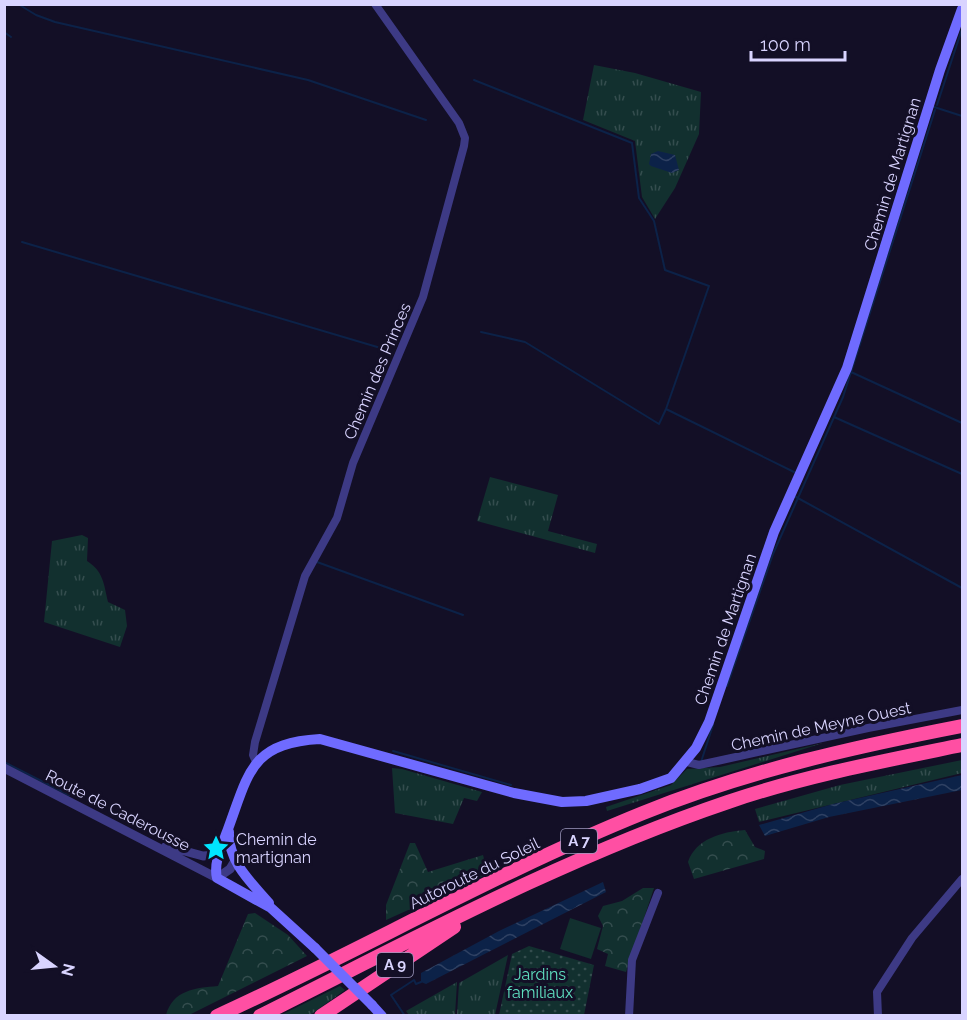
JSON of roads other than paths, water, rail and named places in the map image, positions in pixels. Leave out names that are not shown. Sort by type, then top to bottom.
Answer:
[{"type":"highway","name":"Autoroute du Soleil","points":[[217,1016],[546,855],[645,812],[780,767],[864,746],[963,726]]},
{"type":"highway","name":"Autoroute du Soleil","points":[[260,1016],[505,893],[640,835],[729,802],[836,772],[963,745]]},
{"type":"highway","name":"A 9","points":[[321,1016],[505,893]]},
{"type":"main road","name":"Chemin de Martignan","points":[[256,762],[266,753],[290,742],[321,739],[514,793],[562,802],[586,801],[655,785],[671,778],[687,762],[708,722],[774,532],[847,369],[940,70],[963,9]]},
{"type":"main road","points":[[217,878],[219,855],[243,786],[256,762]]},
{"type":"main road","points":[[230,826],[230,845],[236,861],[280,915]]},
{"type":"main road","name":"Route de Caderousse","points":[[217,878],[280,915],[382,1016]]},
{"type":"street","name":"Chemin des Princes","points":[[256,762],[253,755],[255,742],[305,576],[337,518],[353,463],[423,297],[464,146],[465,138],[459,123],[375,4]]},
{"type":"street","name":"Chemin de Meyne Ouest","points":[[687,762],[699,765],[963,710]]},
{"type":"street","name":"Route de Caderousse","points":[[4,768],[217,878]]},
{"type":"street","points":[[138,837],[204,856],[219,855]]},
{"type":"street","points":[[217,878],[230,869],[236,861]]},
{"type":"street","points":[[879,1016],[877,992],[912,938],[963,879]]},
{"type":"street","points":[[629,1016],[632,960],[658,893]]},
{"type":"water","points":[[658,151],[675,155],[679,170],[672,173],[651,166],[649,164],[651,154]]},
{"type":"water","points":[[962,775],[962,790],[829,817],[765,836],[759,825],[833,804]]},
{"type":"water","points":[[603,882],[606,892],[426,984],[421,982],[421,973],[499,931]]},
{"type":"waterway","points":[[18,4],[36,15],[55,22],[308,80],[426,120]]},
{"type":"waterway","points":[[937,105],[962,29]]},
{"type":"waterway","points":[[4,32],[11,37]]},
{"type":"waterway","points":[[474,80],[632,143],[639,198],[654,221],[665,270],[709,286],[666,409]]},
{"type":"waterway","points":[[934,107],[962,116]]},
{"type":"waterway","points":[[727,686],[773,554],[843,397],[935,110]]},
{"type":"waterway","points":[[22,242],[384,349]]},
{"type":"waterway","points":[[481,332],[525,342],[659,424],[666,409],[794,472]]},
{"type":"waterway","points":[[851,372],[962,423]]},
{"type":"waterway","points":[[834,417],[962,474]]},
{"type":"waterway","points":[[796,497],[962,588]]},
{"type":"waterway","points":[[317,562],[463,615]]},
{"type":"waterway","points":[[701,762],[713,725]]},
{"type":"waterway","points":[[393,751],[511,785]]},
{"type":"waterway","points":[[4,762],[69,795]]},
{"type":"waterway","points":[[405,1016],[391,995],[414,980],[416,984],[421,982]]},
{"type":"place","name":"Chemin de martignan","points":[[216,848]]},
{"type":"park label","name":"Jardins familiaux","points":[[540,983]]}]
